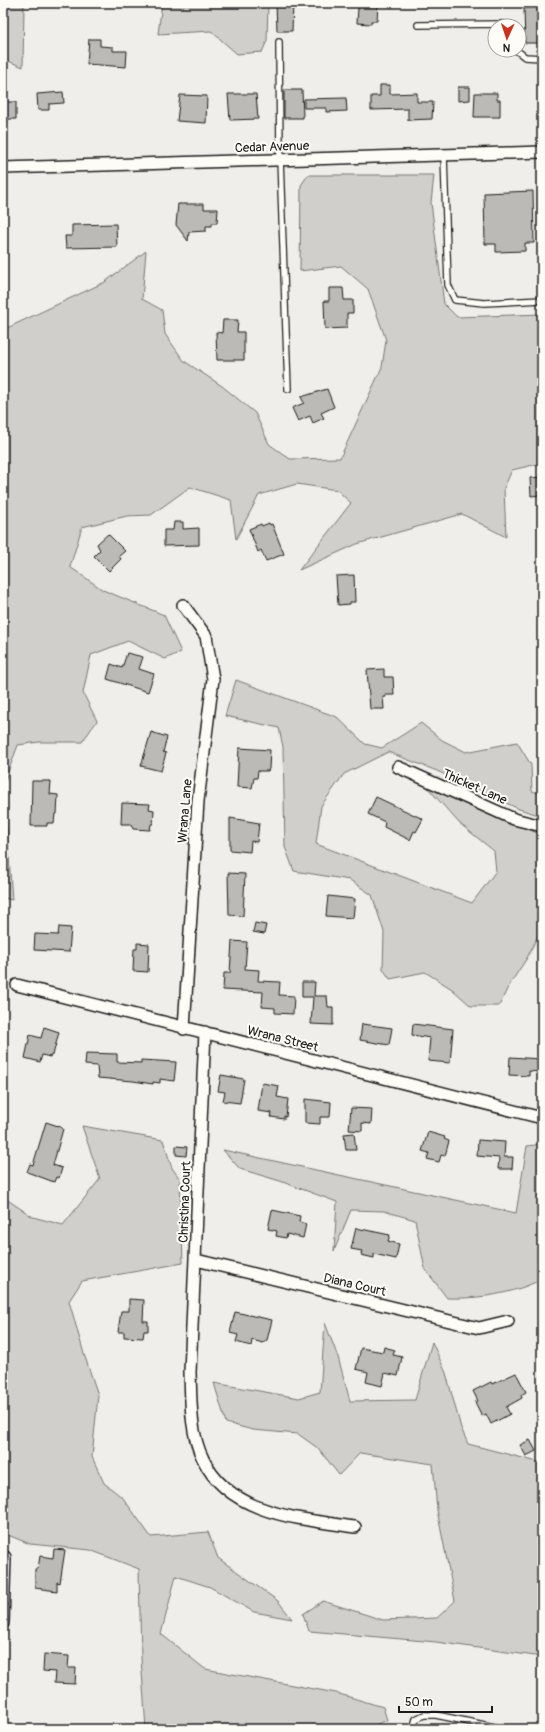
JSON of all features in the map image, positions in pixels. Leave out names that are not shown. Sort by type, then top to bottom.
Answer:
[{"type":"street","name":"Cedar Avenue","points":[[3,168],[542,152]]},
{"type":"street","name":"Wrana Lane","points":[[183,605],[206,636],[214,679],[198,801],[184,1029]]},
{"type":"street","name":"Thicket Lane","points":[[398,767],[514,819],[542,826]]},
{"type":"street","name":"Wrana Street","points":[[17,986],[184,1029],[205,1032],[542,1118]]},
{"type":"street","name":"Christina Court","points":[[205,1032],[190,1372],[191,1406],[196,1438],[202,1459],[212,1476],[228,1490],[257,1508],[283,1515],[355,1526]]},
{"type":"street","name":"Diana Court","points":[[196,1260],[479,1328],[508,1322]]},
{"type":"street","points":[[3,1623],[5,1557]]},
{"type":"lane","points":[[418,25],[487,24]]},
{"type":"lane","points":[[279,42],[280,160],[288,389]]},
{"type":"lane","points":[[527,57],[542,58]]},
{"type":"lane","points":[[444,155],[448,285],[456,300],[484,304],[542,300]]},
{"type":"lane","points":[[414,1729],[416,1719],[424,1715],[436,1715],[504,1729]]},
{"type":"shaded area","points":[[3,3],[24,3],[23,67],[3,59]]},
{"type":"shaded area","points":[[162,3],[268,3],[267,41],[262,52],[237,54],[211,31],[158,34]]},
{"type":"shaded area","points":[[308,175],[434,175],[431,203],[444,304],[457,317],[542,314],[542,463],[512,470],[504,488],[506,537],[462,514],[357,544],[299,570],[351,503],[337,490],[297,484],[259,495],[236,539],[231,500],[190,487],[151,515],[127,516],[82,527],[70,567],[103,590],[164,615],[181,652],[165,659],[128,641],[91,655],[83,693],[97,721],[82,742],[39,742],[18,745],[4,783],[12,900],[3,898],[3,327],[7,328],[105,282],[146,251],[142,299],[162,310],[165,334],[184,361],[222,386],[255,413],[269,444],[290,459],[340,458],[382,367],[386,340],[368,289],[341,266],[300,271],[301,185]]},
{"type":"shaded area","points":[[236,680],[337,717],[365,744],[382,748],[421,723],[442,740],[466,752],[517,742],[531,765],[532,791],[542,794],[542,816],[519,809],[437,771],[388,752],[344,774],[321,806],[316,844],[472,903],[496,871],[494,851],[459,823],[427,787],[542,835],[542,927],[527,958],[508,987],[499,1006],[471,1006],[452,989],[425,972],[390,979],[383,969],[384,932],[372,895],[350,880],[294,871],[285,847],[283,747],[279,728],[225,716]]},
{"type":"shaded area","points":[[82,1126],[163,1140],[172,1168],[180,1179],[183,1263],[82,1281],[69,1301],[84,1354],[98,1395],[92,1457],[104,1483],[123,1498],[151,1537],[208,1532],[218,1558],[278,1601],[292,1619],[254,1612],[210,1587],[176,1576],[161,1634],[205,1669],[336,1693],[383,1707],[387,1720],[366,1729],[146,1729],[141,1658],[139,1569],[90,1550],[30,1544],[3,1533],[3,1197],[33,1217],[63,1225],[100,1179]]},
{"type":"shaded area","points":[[542,1144],[542,1279],[508,1292],[471,1298],[447,1298],[425,1269],[415,1220],[384,1211],[351,1210],[334,1251],[337,1202],[280,1181],[240,1169],[223,1150],[516,1213],[527,1146]]},
{"type":"shaded area","points":[[325,1323],[338,1357],[350,1401],[415,1400],[432,1342],[446,1373],[461,1428],[468,1444],[542,1463],[542,1657],[436,1642],[309,1631],[303,1614],[323,1601],[383,1620],[437,1618],[455,1601],[437,1510],[433,1464],[360,1453],[339,1475],[319,1449],[298,1434],[253,1430],[226,1423],[214,1383],[299,1398],[320,1392]]},
{"type":"building","points":[[276,3],[293,3],[292,31],[277,31]]},
{"type":"building","points":[[360,3],[378,3],[377,21],[371,21],[371,24],[357,23],[358,8]]},
{"type":"building","points":[[542,7],[542,43],[527,43],[527,18],[524,18],[524,8]]},
{"type":"building","points":[[89,39],[100,39],[100,46],[113,47],[113,51],[127,51],[126,67],[87,64]]},
{"type":"building","points":[[380,85],[390,85],[390,94],[417,93],[417,102],[433,102],[432,119],[408,120],[408,109],[371,110],[371,96],[380,96]]},
{"type":"building","points":[[458,87],[470,87],[470,100],[458,101]]},
{"type":"building","points":[[284,90],[302,90],[303,118],[284,118]]},
{"type":"building","points":[[63,92],[64,103],[49,104],[49,110],[38,110],[37,94]]},
{"type":"building","points":[[475,93],[497,93],[497,100],[500,100],[500,117],[474,117]]},
{"type":"building","points":[[228,94],[256,94],[258,119],[230,120]]},
{"type":"building","points":[[180,95],[207,96],[206,123],[177,121]]},
{"type":"building","points":[[346,98],[347,111],[326,112],[326,108],[304,108],[304,99]]},
{"type":"building","points":[[3,102],[16,102],[16,119],[3,119]]},
{"type":"building","points":[[533,191],[534,243],[525,243],[525,251],[496,252],[496,244],[485,244],[484,193]]},
{"type":"building","points":[[178,204],[204,204],[204,209],[218,209],[217,223],[212,223],[212,226],[206,226],[206,231],[189,232],[188,241],[176,225]]},
{"type":"building","points":[[116,224],[117,247],[66,248],[65,236],[72,236],[72,225]]},
{"type":"building","points":[[329,288],[343,288],[344,300],[353,300],[353,313],[347,313],[347,328],[325,329],[324,301],[329,301]]},
{"type":"building","points":[[223,320],[238,320],[237,332],[244,332],[244,360],[217,360],[216,332],[222,333]]},
{"type":"building","points":[[327,389],[334,407],[321,413],[324,418],[313,423],[310,416],[298,421],[292,408],[304,403],[301,397]]},
{"type":"building","points":[[542,477],[542,495],[531,496],[530,478]]},
{"type":"building","points":[[174,522],[183,522],[183,529],[199,528],[199,545],[164,546],[164,530],[173,530]]},
{"type":"building","points":[[269,523],[270,525],[272,524],[284,554],[266,561],[261,550],[258,552],[249,529],[261,524],[262,526]]},
{"type":"building","points":[[108,534],[125,551],[119,556],[121,559],[109,571],[94,556],[100,550],[97,544]]},
{"type":"building","points":[[354,575],[355,602],[338,605],[336,576]]},
{"type":"building","points":[[127,653],[143,657],[139,669],[154,674],[148,692],[107,679],[111,664],[122,668]]},
{"type":"building","points":[[384,669],[384,677],[393,677],[394,695],[385,695],[386,697],[383,697],[384,709],[370,709],[367,670]]},
{"type":"building","points":[[151,732],[167,737],[163,752],[166,753],[161,771],[141,766]]},
{"type":"building","points":[[239,748],[270,750],[269,769],[268,771],[258,771],[257,778],[254,778],[252,788],[237,787]]},
{"type":"building","points":[[32,781],[51,781],[50,794],[58,795],[57,814],[55,814],[54,823],[47,823],[47,826],[31,826]]},
{"type":"building","points":[[376,797],[423,819],[416,832],[414,831],[410,840],[384,827],[385,822],[368,814]]},
{"type":"building","points":[[122,803],[150,804],[149,809],[154,810],[153,824],[151,824],[150,830],[133,829],[131,824],[121,824]]},
{"type":"building","points":[[230,818],[259,823],[257,842],[251,841],[250,852],[230,850]]},
{"type":"building","points":[[228,873],[245,874],[243,916],[229,915]]},
{"type":"building","points":[[328,896],[355,899],[353,918],[326,916]]},
{"type":"building","points":[[255,923],[266,925],[264,934],[253,932]]},
{"type":"building","points":[[59,927],[71,928],[69,952],[34,950],[35,934],[58,935]]},
{"type":"building","points":[[232,941],[247,942],[245,969],[259,970],[258,981],[280,982],[279,995],[294,996],[293,1014],[275,1013],[275,1008],[262,1007],[263,992],[223,990],[224,973],[230,973]]},
{"type":"building","points":[[137,943],[149,944],[148,972],[133,971],[134,949],[137,949]]},
{"type":"building","points":[[302,982],[315,982],[314,996],[327,996],[328,1007],[333,1007],[333,1025],[311,1024],[313,997],[302,997]]},
{"type":"building","points":[[362,1024],[392,1028],[389,1045],[360,1040]]},
{"type":"building","points":[[413,1024],[453,1029],[450,1063],[428,1061],[430,1038],[412,1035]]},
{"type":"building","points":[[44,1027],[59,1032],[53,1055],[50,1057],[42,1055],[40,1062],[25,1058],[30,1035],[41,1038]]},
{"type":"building","points":[[86,1053],[117,1054],[117,1062],[141,1063],[141,1060],[176,1062],[174,1081],[160,1079],[160,1083],[153,1082],[153,1084],[98,1078],[97,1066],[85,1065]]},
{"type":"building","points":[[510,1057],[540,1059],[539,1072],[529,1071],[529,1076],[509,1075]]},
{"type":"building","points":[[221,1075],[244,1079],[240,1103],[223,1101],[225,1092],[218,1091]]},
{"type":"building","points":[[262,1083],[279,1086],[277,1097],[288,1099],[286,1117],[284,1116],[284,1119],[271,1117],[272,1113],[258,1111]]},
{"type":"building","points":[[305,1099],[331,1102],[330,1117],[320,1117],[320,1124],[305,1123]]},
{"type":"building","points":[[351,1108],[372,1109],[371,1124],[362,1123],[362,1131],[349,1130]]},
{"type":"building","points":[[46,1122],[63,1129],[53,1165],[62,1168],[59,1178],[56,1177],[54,1182],[27,1172],[30,1164],[33,1165]]},
{"type":"building","points":[[428,1132],[445,1137],[444,1139],[449,1141],[445,1156],[441,1155],[439,1162],[427,1159],[429,1153],[422,1151]]},
{"type":"building","points":[[354,1133],[356,1150],[346,1150],[344,1134]]},
{"type":"building","points":[[478,1140],[505,1142],[504,1157],[513,1157],[512,1169],[498,1169],[499,1158],[477,1156]]},
{"type":"building","points":[[176,1146],[187,1147],[186,1156],[176,1155]]},
{"type":"building","points":[[272,1210],[300,1216],[299,1222],[306,1224],[303,1238],[287,1234],[286,1238],[276,1236],[277,1231],[268,1229]]},
{"type":"building","points":[[356,1228],[390,1235],[388,1241],[399,1244],[396,1259],[374,1254],[374,1258],[361,1255],[362,1251],[351,1249]]},
{"type":"building","points":[[129,1299],[144,1300],[143,1321],[148,1321],[148,1331],[144,1331],[143,1338],[124,1337],[124,1332],[118,1332],[121,1311],[129,1311]]},
{"type":"building","points":[[235,1312],[272,1320],[267,1340],[263,1343],[252,1340],[251,1346],[236,1342],[238,1335],[230,1333]]},
{"type":"building","points":[[384,1347],[395,1350],[393,1355],[402,1357],[398,1376],[385,1373],[382,1386],[366,1382],[368,1372],[356,1369],[361,1348],[383,1352]]},
{"type":"building","points":[[516,1373],[526,1392],[521,1395],[522,1398],[506,1407],[510,1414],[491,1424],[486,1414],[482,1416],[475,1402],[478,1401],[473,1391],[491,1382],[492,1384]]},
{"type":"building","points":[[530,1440],[536,1451],[526,1456],[520,1445]]},
{"type":"building","points":[[54,1549],[65,1550],[60,1583],[57,1582],[57,1591],[35,1588],[35,1569],[38,1569],[40,1556],[53,1558]]},
{"type":"building","points":[[44,1654],[69,1656],[68,1668],[76,1668],[75,1684],[54,1683],[55,1672],[43,1671]]}]
